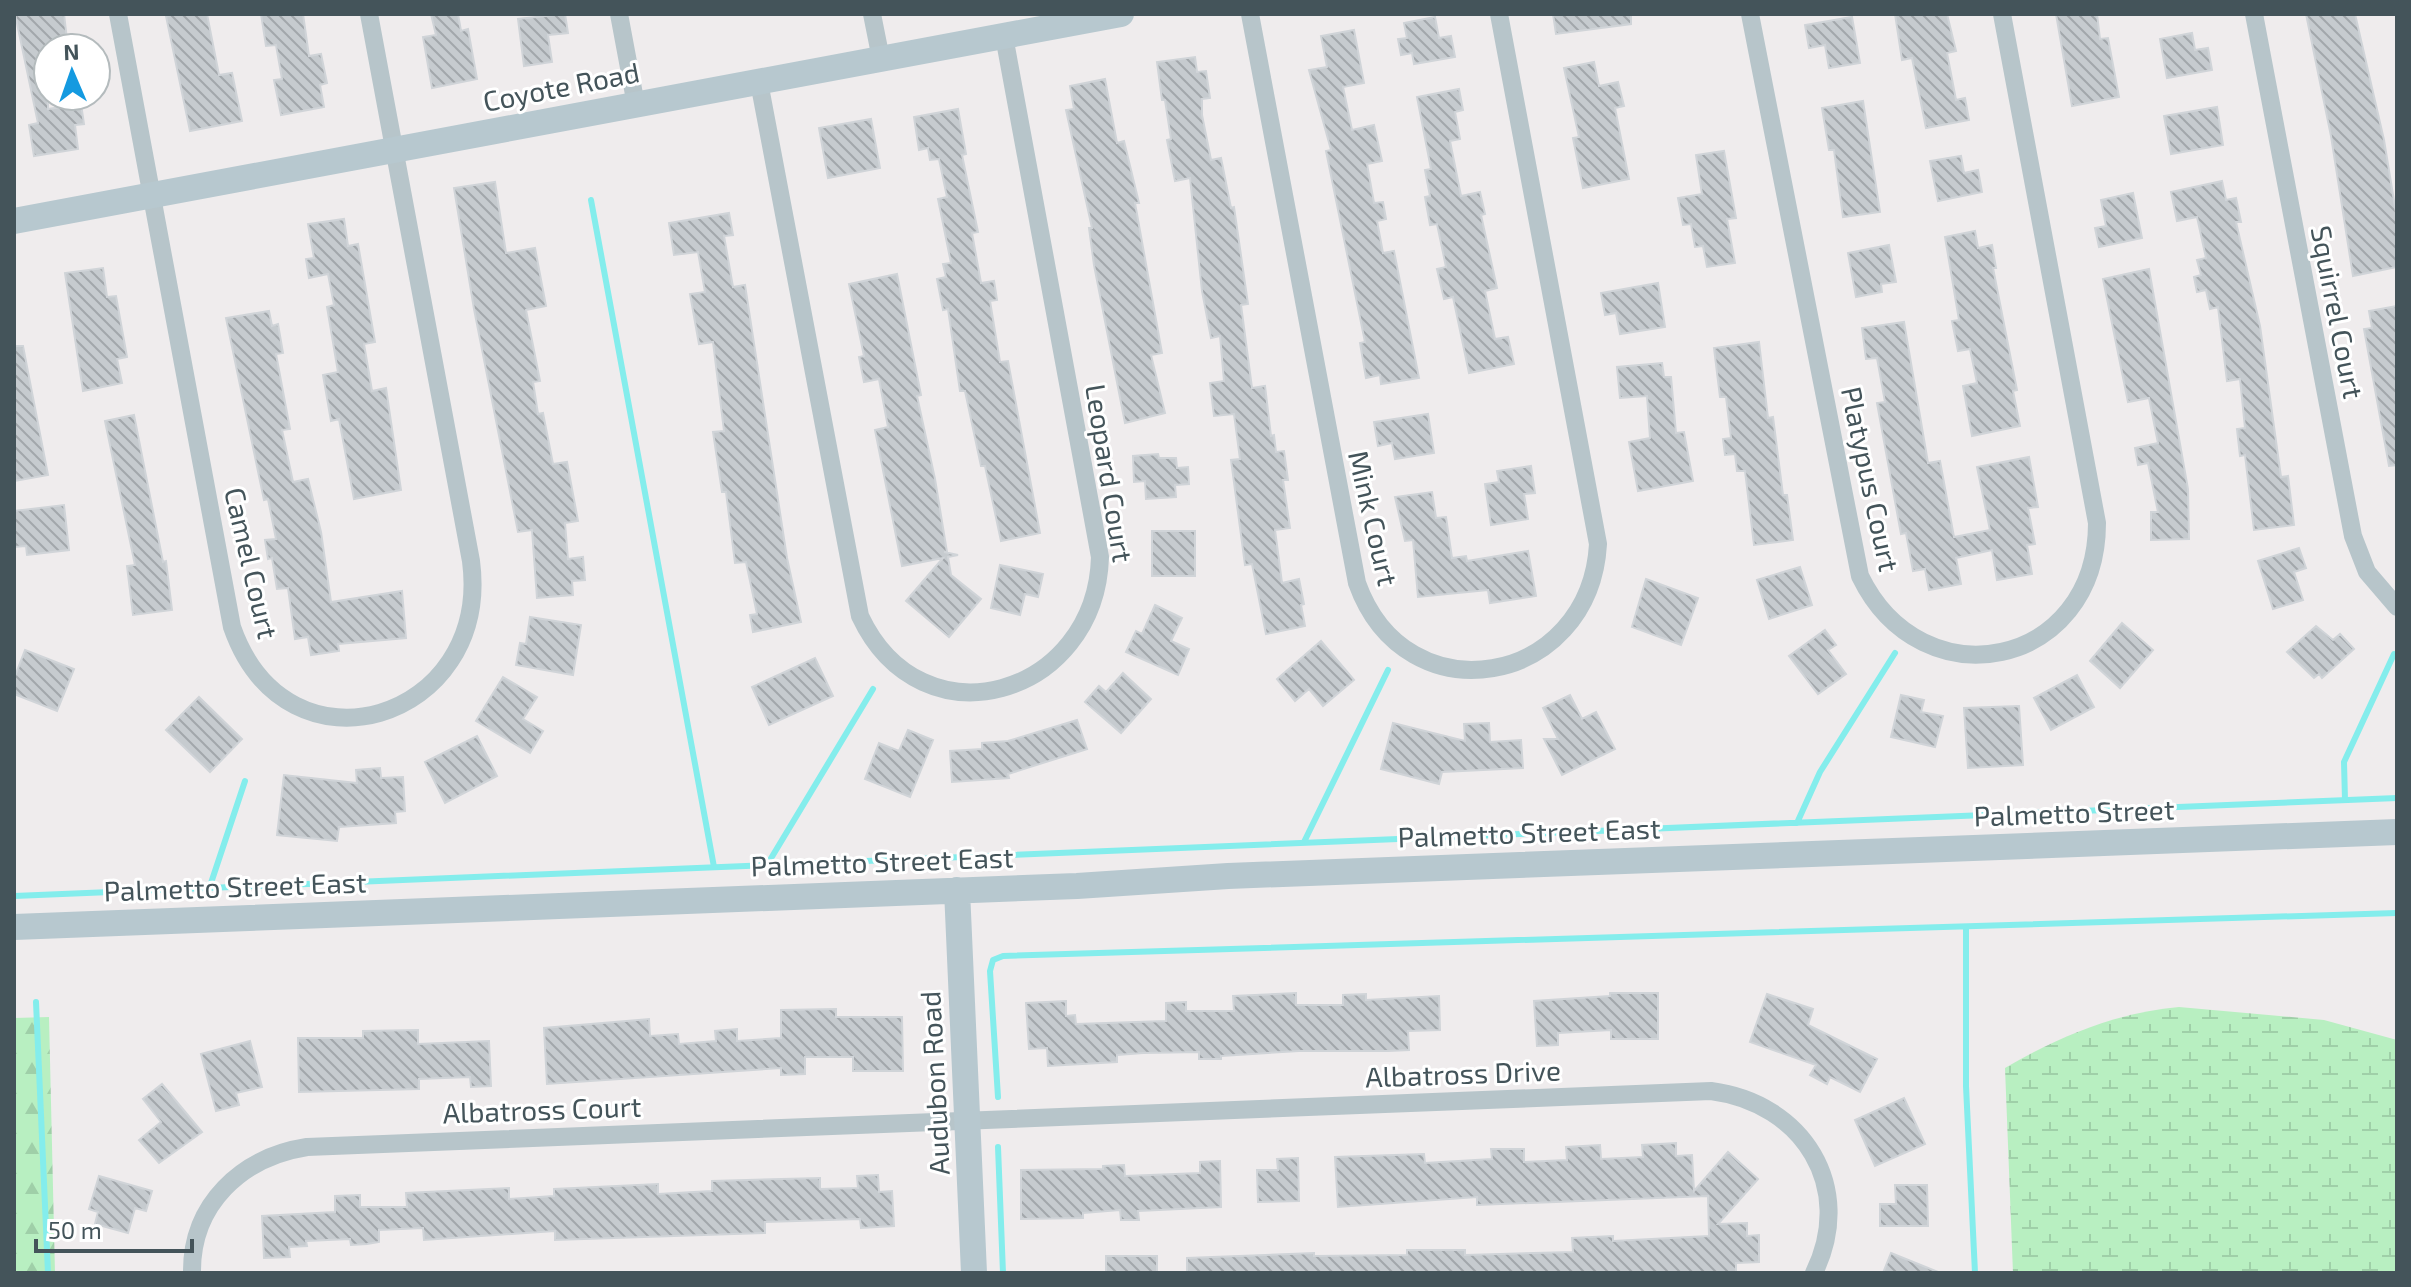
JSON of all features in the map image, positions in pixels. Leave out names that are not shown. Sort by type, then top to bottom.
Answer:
[{"type":"main road","name":"Coyote Road","points":[[14,221],[1121,14]]},
{"type":"main road","name":"Palmetto Street","points":[[1753,856],[2397,832]]},
{"type":"main road","name":"Palmetto Street East","points":[[14,927],[1753,856]]},
{"type":"main road","name":"Audubon Road","points":[[957,890],[974,1273]]},
{"type":"street","name":"Camel Court","points":[[118,14],[226,597],[238,646],[259,678],[290,703],[326,716],[365,717],[411,701],[444,672],[464,636],[474,594],[471,561],[369,14]]},
{"type":"street","points":[[619,14],[636,105]]},
{"type":"street","points":[[872,14],[881,59]]},
{"type":"street","name":"Mink Court","points":[[1250,14],[1357,583],[1381,628],[1407,651],[1438,666],[1473,671],[1528,658],[1561,635],[1584,602],[1592,584],[1598,544],[1499,14]]},
{"type":"street","name":"Platypus Court","points":[[1750,14],[1860,576],[1879,610],[1909,636],[1945,652],[1974,655],[2021,647],[2054,627],[2080,597],[2088,580],[2097,543],[2097,523],[2002,14]]},
{"type":"street","name":"Squirrel Court","points":[[2254,14],[2353,536],[2367,572],[2397,607]]},
{"type":"street","name":"Leopard Court","points":[[759,82],[860,616],[878,647],[904,672],[955,692],[990,692],[1042,671],[1070,646],[1090,613],[1100,557],[1004,36]]},
{"type":"street","name":"Albatross Drive","points":[[968,1121],[1711,1091],[1731,1093],[1768,1108],[1785,1120],[1799,1134],[1820,1168],[1826,1189],[1828,1228],[1814,1273]]},
{"type":"street","name":"Albatross Court","points":[[192,1273],[200,1225],[221,1191],[250,1165],[287,1150],[968,1121]]},
{"type":"green space","points":[[2179,1007],[2324,1020],[2397,1040],[2397,1273],[2013,1273],[2005,1068],[2046,1046],[2110,1020]]},
{"type":"green space","points":[[49,1017],[55,1273],[14,1273],[14,1018]]},
{"type":"building","points":[[15,14],[64,14],[66,32],[32,32],[32,95]]},
{"type":"building","points":[[207,14],[219,75],[232,73],[242,121],[190,131],[166,16]]},
{"type":"building","points":[[261,14],[303,14],[309,56],[321,54],[327,83],[320,85],[324,107],[281,115],[274,80],[282,79],[276,45],[266,46]]},
{"type":"building","points":[[431,14],[458,14],[461,31],[468,29],[477,79],[432,88],[423,37],[436,35]]},
{"type":"building","points":[[565,14],[568,33],[548,35],[552,62],[524,66],[518,19]]},
{"type":"building","points":[[1553,14],[1631,14],[1631,24],[1556,34]]},
{"type":"building","points":[[1895,14],[1947,14],[1956,51],[1947,53],[1956,100],[1965,98],[1969,120],[1926,128],[1912,58],[1902,60]]},
{"type":"building","points":[[2056,14],[2097,14],[2100,39],[2108,38],[2119,97],[2072,106]]},
{"type":"building","points":[[2306,14],[2355,14],[2384,140],[2397,219],[2397,267],[2353,276],[2331,136]]},
{"type":"building","points":[[1435,17],[1439,38],[1451,36],[1455,57],[1414,64],[1412,53],[1401,55],[1398,39],[1407,38],[1404,23]]},
{"type":"building","points":[[1852,17],[1860,63],[1829,68],[1825,45],[1809,48],[1805,25]]},
{"type":"building","points":[[1354,30],[1364,83],[1343,87],[1352,130],[1374,125],[1382,161],[1367,164],[1374,203],[1383,202],[1386,219],[1377,221],[1383,253],[1394,251],[1419,378],[1381,384],[1380,375],[1366,378],[1360,343],[1365,342],[1326,151],[1331,150],[1309,70],[1327,67],[1321,36]]},
{"type":"building","points":[[2192,33],[2195,50],[2208,48],[2212,70],[2167,78],[2160,39]]},
{"type":"building","points":[[1195,57],[1197,72],[1206,71],[1210,98],[1202,99],[1202,115],[1211,160],[1221,158],[1231,208],[1234,207],[1248,304],[1241,305],[1252,388],[1265,386],[1271,436],[1274,435],[1276,452],[1284,451],[1288,480],[1283,480],[1290,528],[1275,530],[1282,583],[1299,579],[1304,604],[1301,605],[1305,626],[1266,634],[1252,564],[1245,565],[1231,460],[1240,459],[1234,414],[1214,416],[1210,383],[1224,381],[1220,336],[1211,338],[1202,291],[1190,178],[1175,181],[1157,62]]},
{"type":"building","points":[[1594,62],[1599,86],[1618,82],[1624,106],[1615,108],[1629,179],[1583,188],[1573,138],[1579,137],[1564,68]]},
{"type":"building","points":[[1105,79],[1117,143],[1124,141],[1139,203],[1135,203],[1162,353],[1151,355],[1165,413],[1125,423],[1094,265],[1089,228],[1092,228],[1066,110],[1074,109],[1070,86]]},
{"type":"building","points":[[1459,89],[1463,110],[1455,112],[1460,139],[1450,141],[1461,196],[1480,192],[1485,214],[1481,215],[1497,288],[1485,291],[1495,339],[1508,337],[1514,364],[1469,373],[1453,297],[1444,299],[1437,269],[1446,267],[1437,224],[1430,225],[1425,197],[1430,196],[1425,170],[1431,169],[1417,97]]},
{"type":"building","points":[[1863,101],[1880,212],[1843,217],[1834,150],[1829,150],[1822,108]]},
{"type":"building","points":[[2217,107],[2223,145],[2171,154],[2164,116]]},
{"type":"building","points":[[958,109],[966,154],[962,155],[978,232],[972,233],[981,283],[994,281],[997,300],[990,301],[1000,362],[1008,361],[1040,533],[1001,541],[965,391],[960,391],[948,309],[943,310],[937,279],[946,277],[943,264],[951,263],[938,199],[947,197],[939,159],[930,160],[928,148],[919,150],[914,117]]},
{"type":"building","points":[[36,112],[82,112],[84,124],[75,125],[78,149],[34,156],[29,125],[38,123]]},
{"type":"building","points":[[871,119],[880,168],[828,178],[819,128]]},
{"type":"building","points":[[1724,151],[1736,218],[1727,219],[1735,263],[1707,267],[1703,246],[1695,247],[1691,224],[1683,225],[1678,198],[1702,194],[1696,155]]},
{"type":"building","points":[[1961,156],[1964,173],[1978,170],[1982,192],[1938,201],[1930,161]]},
{"type":"building","points":[[2222,181],[2226,200],[2236,198],[2241,222],[2236,222],[2260,326],[2281,477],[2288,476],[2294,525],[2254,530],[2245,455],[2240,456],[2237,429],[2245,428],[2240,379],[2227,381],[2218,307],[2210,309],[2206,290],[2197,292],[2194,277],[2201,275],[2197,260],[2206,258],[2197,217],[2177,221],[2171,192]]},
{"type":"building","points":[[495,182],[506,253],[535,248],[546,306],[526,310],[540,381],[533,382],[538,414],[543,413],[553,464],[567,462],[578,521],[565,523],[568,559],[583,557],[585,580],[572,581],[573,595],[537,598],[532,530],[518,532],[474,309],[454,188]]},
{"type":"building","points":[[2133,193],[2142,238],[2099,247],[2095,228],[2106,226],[2101,200]]},
{"type":"building","points":[[729,213],[733,235],[724,236],[733,287],[745,285],[787,558],[801,622],[753,632],[750,615],[757,614],[746,562],[735,563],[726,492],[722,492],[713,432],[724,431],[713,342],[699,344],[690,294],[705,292],[698,252],[674,255],[669,223]]},
{"type":"building","points":[[344,219],[348,246],[358,244],[375,342],[364,344],[372,391],[386,388],[401,490],[354,499],[339,419],[331,421],[323,375],[338,372],[327,307],[334,305],[328,274],[309,278],[306,259],[314,258],[308,224]]},
{"type":"building","points":[[1975,231],[1978,248],[1992,245],[1996,268],[1993,268],[2017,390],[2013,391],[2020,426],[1972,436],[1963,386],[1977,383],[1970,349],[1958,351],[1952,321],[1959,320],[1945,237]]},
{"type":"building","points":[[1889,245],[1896,282],[1881,284],[1882,292],[1856,297],[1848,253]]},
{"type":"building","points":[[103,268],[107,297],[116,296],[127,357],[117,359],[122,383],[83,391],[65,273]]},
{"type":"building","points":[[2149,269],[2188,489],[2189,539],[2151,540],[2151,512],[2158,512],[2148,463],[2138,465],[2135,448],[2158,443],[2149,398],[2128,402],[2103,279]]},
{"type":"building","points":[[897,274],[921,395],[917,396],[935,479],[947,552],[944,552],[958,555],[948,557],[951,575],[981,599],[949,637],[906,601],[943,558],[902,566],[875,430],[888,427],[879,379],[864,382],[859,357],[864,356],[849,284]]},
{"type":"building","points":[[1658,283],[1665,327],[1620,334],[1616,313],[1605,315],[1601,293]]},
{"type":"building","points":[[2397,306],[2397,465],[2389,466],[2364,329],[2372,328],[2369,311]]},
{"type":"building","points":[[269,311],[272,326],[278,324],[283,353],[276,354],[290,429],[282,430],[293,482],[308,479],[321,532],[331,602],[402,591],[406,638],[338,644],[339,651],[311,655],[308,637],[295,639],[288,588],[277,589],[272,558],[268,559],[265,540],[276,539],[268,499],[264,500],[226,318]]},
{"type":"building","points":[[1904,322],[1928,463],[1940,461],[1954,537],[1990,530],[1977,467],[2029,457],[2038,507],[2028,508],[2035,544],[2027,545],[2032,574],[1997,580],[1992,550],[1956,558],[1961,584],[1929,590],[1925,569],[1913,571],[1906,533],[1901,534],[1877,403],[1885,402],[1877,358],[1866,359],[1862,328]]},
{"type":"building","points":[[1759,342],[1768,418],[1773,417],[1783,495],[1787,495],[1793,540],[1754,545],[1745,471],[1737,471],[1735,454],[1725,455],[1723,439],[1731,438],[1726,397],[1720,397],[1714,348]]},
{"type":"building","points":[[14,346],[23,346],[48,475],[14,481]]},
{"type":"building","points":[[1662,363],[1664,377],[1671,377],[1676,433],[1684,432],[1693,481],[1638,491],[1629,442],[1650,438],[1647,396],[1620,398],[1617,367]]},
{"type":"building","points":[[1428,414],[1434,453],[1395,459],[1392,443],[1378,446],[1374,422]]},
{"type":"building","points":[[134,415],[163,562],[166,561],[172,610],[133,615],[127,566],[135,565],[105,421]]},
{"type":"building","points":[[1158,454],[1159,458],[1176,458],[1177,468],[1188,467],[1189,484],[1175,485],[1176,497],[1146,499],[1145,481],[1134,482],[1133,456]]},
{"type":"building","points":[[1531,466],[1535,493],[1524,494],[1528,519],[1491,525],[1485,484],[1499,482],[1497,471]]},
{"type":"building","points":[[1432,492],[1436,518],[1446,517],[1452,558],[1466,556],[1467,561],[1528,551],[1536,596],[1490,603],[1488,590],[1418,597],[1413,540],[1405,541],[1395,497]]},
{"type":"building","points":[[64,505],[69,550],[27,555],[26,546],[14,547],[14,511]]},
{"type":"building","points":[[1152,531],[1195,531],[1195,576],[1152,576]]},
{"type":"building","points":[[2299,548],[2306,568],[2294,572],[2303,600],[2273,609],[2258,561]]},
{"type":"building","points":[[1000,565],[1043,574],[1038,597],[1025,594],[1020,615],[991,608]]},
{"type":"building","points":[[1800,567],[1812,605],[1769,619],[1757,580]]},
{"type":"building","points":[[1646,579],[1698,598],[1681,645],[1632,627]]},
{"type":"building","points":[[1155,605],[1182,618],[1171,641],[1189,649],[1178,675],[1126,652],[1136,631],[1142,634]]},
{"type":"building","points":[[530,617],[581,625],[573,675],[516,665],[520,643],[526,644]]},
{"type":"building","points":[[2122,623],[2153,650],[2120,688],[2090,661]]},
{"type":"building","points":[[2316,626],[2333,640],[2340,634],[2354,649],[2322,678],[2319,674],[2314,678],[2287,652]]},
{"type":"building","points":[[1825,630],[1836,645],[1828,650],[1846,674],[1818,694],[1789,656]]},
{"type":"building","points":[[1321,641],[1354,680],[1323,706],[1309,689],[1295,701],[1277,679]]},
{"type":"building","points":[[25,650],[74,669],[57,711],[14,694],[14,679]]},
{"type":"building","points":[[815,658],[833,696],[769,725],[752,687]]},
{"type":"building","points":[[1123,673],[1151,699],[1121,733],[1085,702],[1099,686],[1106,692]]},
{"type":"building","points":[[2077,675],[2094,707],[2051,730],[2034,698]]},
{"type":"building","points":[[503,677],[537,697],[523,719],[543,731],[530,753],[476,721]]},
{"type":"building","points":[[1570,695],[1582,719],[1596,712],[1615,749],[1562,775],[1544,739],[1558,739],[1543,708]]},
{"type":"building","points":[[1901,695],[1924,700],[1921,712],[1943,716],[1935,747],[1891,737]]},
{"type":"building","points":[[199,697],[242,739],[210,772],[166,730]]},
{"type":"building","points":[[2019,706],[2023,765],[1968,768],[1964,708]]},
{"type":"building","points":[[1077,720],[1087,749],[1008,774],[1009,778],[952,782],[950,751],[982,749],[982,743],[1008,741]]},
{"type":"building","points":[[1393,723],[1465,741],[1464,724],[1489,723],[1490,742],[1521,740],[1523,768],[1442,772],[1439,784],[1381,769]]},
{"type":"building","points":[[908,730],[933,740],[910,797],[865,779],[879,743],[899,751]]},
{"type":"building","points":[[477,736],[497,776],[445,803],[425,762]]},
{"type":"building","points":[[380,768],[381,778],[403,777],[405,811],[395,812],[396,823],[339,827],[337,841],[277,835],[284,775],[357,783],[356,770]]},
{"type":"building","points":[[1296,993],[1296,1005],[1343,1005],[1343,995],[1366,994],[1366,1000],[1439,996],[1440,1030],[1408,1031],[1409,1050],[1299,1051],[1221,1056],[1221,1059],[1199,1059],[1199,1052],[1143,1053],[1117,1055],[1117,1062],[1048,1066],[1047,1048],[1029,1049],[1026,1003],[1066,1001],[1066,1016],[1075,1015],[1076,1024],[1166,1021],[1166,1003],[1186,1002],[1186,1011],[1234,1011],[1233,996]]},
{"type":"building","points":[[1610,993],[1658,993],[1658,1039],[1611,1039],[1611,1030],[1558,1033],[1558,1045],[1537,1046],[1534,1001],[1610,996]]},
{"type":"building","points":[[1767,994],[1813,1009],[1808,1025],[1877,1059],[1860,1092],[1830,1077],[1827,1084],[1810,1075],[1816,1065],[1750,1042]]},
{"type":"building","points":[[836,1009],[836,1017],[902,1017],[903,1071],[853,1071],[853,1057],[805,1057],[805,1074],[781,1075],[781,1068],[547,1084],[544,1028],[649,1019],[650,1036],[678,1034],[679,1044],[716,1041],[715,1031],[737,1029],[737,1041],[781,1038],[781,1010]]},
{"type":"building","points":[[418,1030],[418,1044],[489,1041],[491,1086],[471,1087],[470,1077],[419,1079],[419,1089],[299,1092],[298,1038],[363,1038],[363,1031]]},
{"type":"building","points":[[250,1041],[262,1087],[236,1093],[239,1105],[216,1111],[201,1054]]},
{"type":"building","points":[[162,1084],[202,1132],[159,1163],[139,1140],[161,1122],[143,1099]]},
{"type":"building","points":[[1904,1098],[1925,1144],[1875,1166],[1855,1120]]},
{"type":"building","points":[[1676,1143],[1676,1156],[1692,1155],[1694,1191],[1728,1152],[1758,1179],[1718,1224],[1747,1223],[1747,1236],[1759,1235],[1759,1262],[1736,1263],[1736,1273],[1187,1273],[1187,1258],[1314,1253],[1314,1256],[1407,1255],[1407,1250],[1465,1250],[1465,1255],[1573,1252],[1572,1238],[1613,1236],[1613,1241],[1709,1236],[1708,1196],[1477,1205],[1477,1197],[1338,1207],[1335,1157],[1424,1154],[1425,1163],[1492,1159],[1491,1149],[1524,1149],[1524,1162],[1567,1160],[1566,1147],[1600,1145],[1601,1159],[1643,1157],[1642,1145]]},
{"type":"building","points":[[1298,1158],[1299,1201],[1258,1202],[1257,1170],[1278,1170],[1277,1159]]},
{"type":"building","points":[[1220,1161],[1221,1207],[1138,1211],[1139,1220],[1121,1220],[1120,1210],[1083,1213],[1083,1218],[1021,1219],[1021,1170],[1103,1169],[1103,1166],[1124,1165],[1125,1176],[1200,1173],[1200,1162]]},
{"type":"building","points":[[878,1175],[879,1192],[892,1191],[894,1226],[861,1228],[860,1219],[765,1222],[765,1233],[555,1240],[555,1231],[424,1240],[423,1228],[379,1230],[379,1242],[351,1245],[350,1239],[306,1241],[307,1246],[289,1247],[290,1257],[264,1258],[262,1216],[335,1212],[335,1196],[360,1195],[360,1207],[407,1207],[406,1193],[509,1188],[509,1199],[554,1196],[554,1189],[658,1184],[658,1194],[712,1191],[712,1181],[820,1178],[820,1189],[858,1188],[857,1176]]},
{"type":"building","points":[[99,1176],[152,1191],[146,1211],[135,1208],[128,1233],[95,1224],[98,1212],[89,1209]]},
{"type":"building","points":[[1895,1185],[1927,1185],[1928,1226],[1880,1226],[1880,1204],[1896,1204]]},
{"type":"building","points":[[1891,1253],[1938,1272],[1938,1273],[1883,1273]]},
{"type":"building","points":[[1106,1256],[1157,1256],[1157,1273],[1106,1273]]},
{"type":"waterway","points":[[591,200],[714,867]]},
{"type":"waterway","points":[[1797,823],[1820,772],[1895,653]]},
{"type":"waterway","points":[[2345,800],[2344,762],[2394,654]]},
{"type":"waterway","points":[[1304,842],[1388,670]]},
{"type":"waterway","points":[[767,865],[873,689]]},
{"type":"waterway","points":[[209,889],[245,781]]},
{"type":"waterway","points":[[14,896],[2397,798]]},
{"type":"waterway","points":[[998,1097],[990,971],[993,960],[1003,956],[2397,913]]},
{"type":"waterway","points":[[1966,928],[1966,1086],[1975,1273]]},
{"type":"waterway","points":[[36,1002],[48,1273]]},
{"type":"waterway","points":[[998,1147],[1003,1273]]}]
